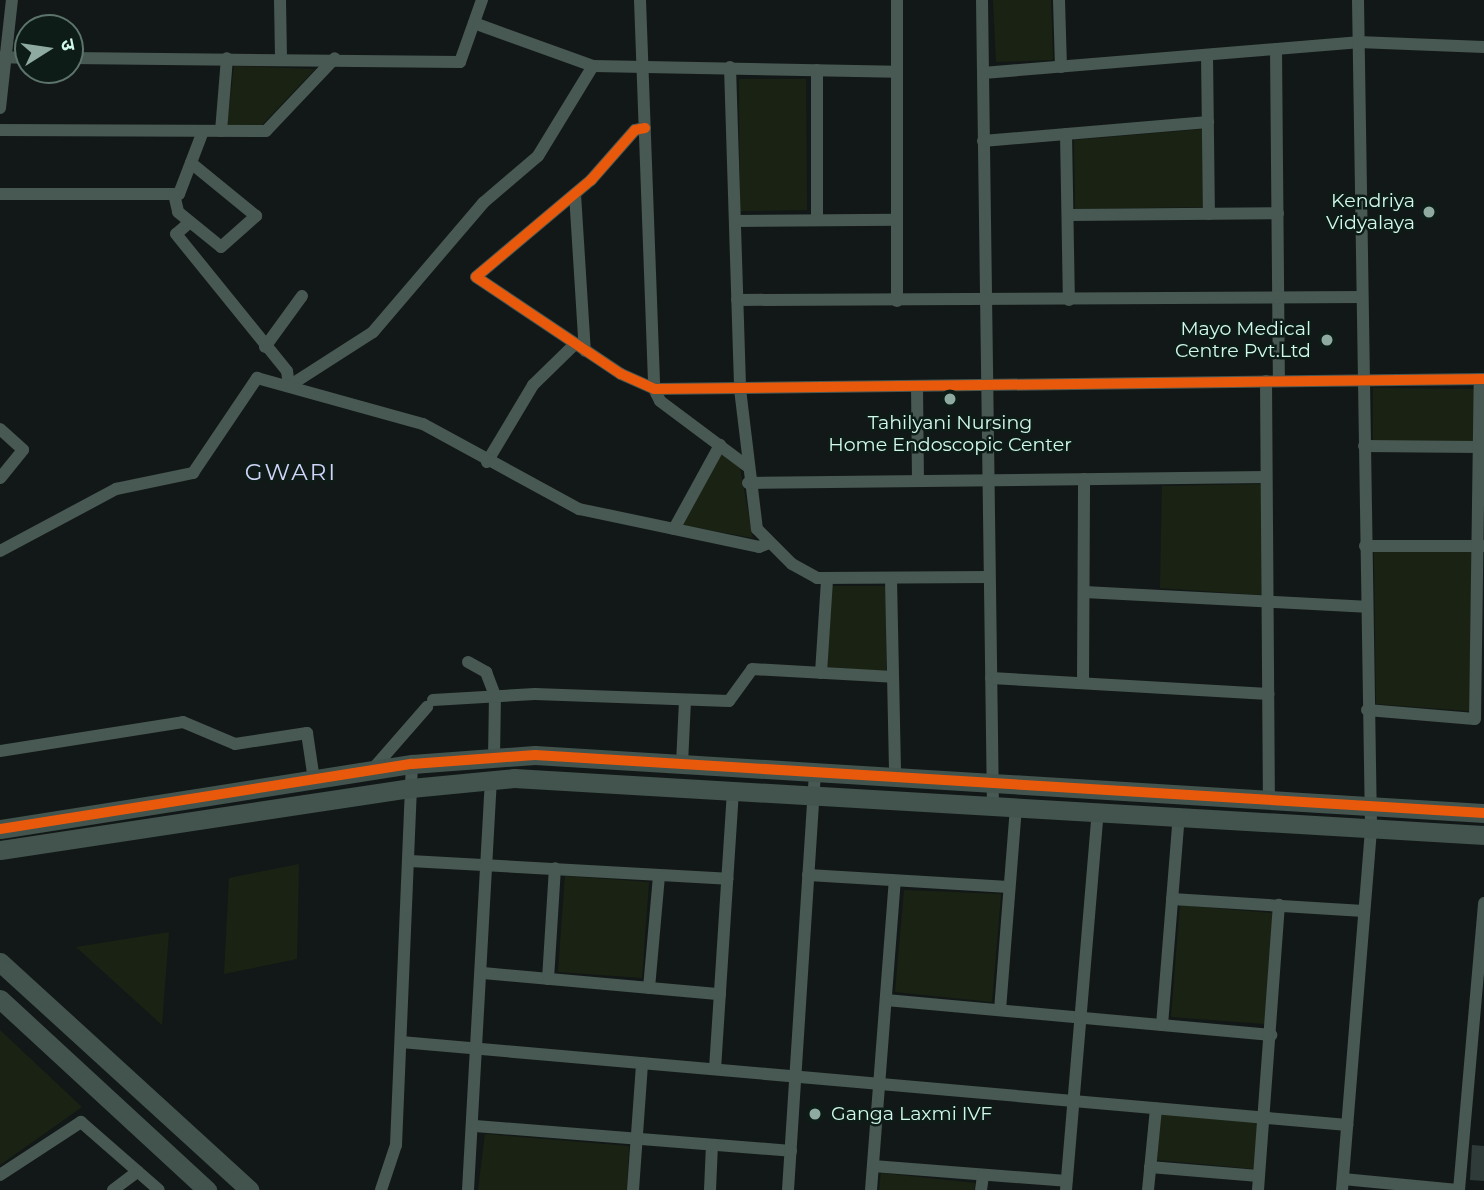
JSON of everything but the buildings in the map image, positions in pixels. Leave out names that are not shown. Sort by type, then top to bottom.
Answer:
[{"type":"street","points":[[0,108],[3,57],[12,0]]},
{"type":"street","points":[[280,0],[281,58]]},
{"type":"street","points":[[84,58],[335,58],[460,62],[482,0]]},
{"type":"street","points":[[640,0],[654,389],[660,401],[747,466]]},
{"type":"street","points":[[897,0],[897,301]]},
{"type":"street","points":[[982,0],[985,385],[993,804]]},
{"type":"street","points":[[1059,0],[1061,67]]},
{"type":"street","points":[[1358,0],[1368,804],[1371,827],[1342,1185],[1458,1190],[1482,955],[1484,903]]},
{"type":"street","points":[[474,23],[593,66],[897,72]]},
{"type":"street","points":[[983,73],[1358,42],[1484,47]]},
{"type":"street","points":[[1269,797],[1266,477],[1278,298],[1276,49]]},
{"type":"street","points":[[1207,55],[1209,214]]},
{"type":"street","points":[[221,131],[227,58]]},
{"type":"street","points":[[0,130],[266,131],[335,58]]},
{"type":"street","points":[[289,386],[373,332],[483,203],[538,156],[593,66]]},
{"type":"street","points":[[730,67],[740,389],[748,482],[757,529],[792,564],[827,579],[989,577]]},
{"type":"street","points":[[817,70],[817,220]]},
{"type":"street","points":[[983,141],[1208,122]]},
{"type":"street","points":[[645,128],[635,130],[575,194],[476,277],[580,347],[654,389],[1482,379],[1478,447],[1481,546],[1475,719],[1367,710]]},
{"type":"street","points":[[191,163],[256,216],[221,247],[178,212],[174,194],[191,163],[203,131]]},
{"type":"street","points":[[1066,134],[1069,300]]},
{"type":"street","points":[[0,194],[174,194]]},
{"type":"street","points":[[575,194],[580,347]]},
{"type":"street","points":[[1068,215],[1278,213]]},
{"type":"street","points":[[735,221],[897,220]]},
{"type":"street","points":[[190,222],[176,234],[287,371],[289,386]]},
{"type":"street","points":[[265,347],[302,296]]},
{"type":"street","points":[[737,300],[984,301],[1362,297]]},
{"type":"street","points":[[487,462],[533,385],[580,347]]},
{"type":"street","points":[[0,551],[116,489],[193,474],[257,377],[423,424],[487,462],[579,509],[759,547],[769,543]]},
{"type":"street","points":[[917,386],[918,481]]},
{"type":"street","points":[[0,429],[23,450],[0,478]]},
{"type":"street","points":[[674,529],[720,445]]},
{"type":"street","points":[[1364,446],[1478,447]]},
{"type":"street","points":[[748,482],[1266,477]]},
{"type":"street","points":[[1083,683],[1084,479]]},
{"type":"street","points":[[1365,546],[1481,546]]},
{"type":"street","points":[[821,673],[827,579]]},
{"type":"street","points":[[891,579],[895,775]]},
{"type":"street","points":[[1084,592],[1366,607]]},
{"type":"street","points":[[468,662],[486,672],[495,695],[494,757]]},
{"type":"street","points":[[372,770],[430,703],[495,695],[729,701],[752,669],[893,677]]},
{"type":"street","points":[[990,678],[1269,694]]},
{"type":"street","points":[[682,764],[685,701]]},
{"type":"street","points":[[0,751],[183,722],[235,744],[307,733],[314,780]]},
{"type":"street","points":[[0,829],[412,764],[494,757],[992,780],[1484,813]]},
{"type":"street","points":[[381,1190],[396,1145],[412,764]]},
{"type":"street","points":[[788,1190],[815,771]]},
{"type":"street","points":[[468,1190],[475,1126],[491,780]]},
{"type":"street","points":[[0,850],[411,788],[491,780],[733,789],[1484,835]]},
{"type":"street","points":[[715,1069],[733,789]]},
{"type":"street","points":[[1000,1010],[1016,806]]},
{"type":"street","points":[[873,1166],[982,1175],[1066,1186],[1098,811]]},
{"type":"street","points":[[1162,1025],[1179,816]]},
{"type":"street","points":[[410,861],[489,863],[727,880]]},
{"type":"street","points":[[548,979],[555,868]]},
{"type":"street","points":[[649,988],[659,875]]},
{"type":"street","points":[[808,875],[1009,887]]},
{"type":"street","points":[[871,1190],[895,881]]},
{"type":"street","points":[[1172,899],[1364,911]]},
{"type":"street","points":[[1258,1190],[1279,905]]},
{"type":"street","points":[[0,962],[250,1190]]},
{"type":"street","points":[[482,973],[720,994]]},
{"type":"street","points":[[0,999],[207,1190]]},
{"type":"street","points":[[886,1000],[1271,1035]]},
{"type":"street","points":[[401,1042],[1347,1125]]},
{"type":"street","points":[[634,1190],[642,1063]]},
{"type":"street","points":[[1148,1190],[1156,1108]]},
{"type":"street","points":[[0,1175],[81,1122],[159,1190]]},
{"type":"street","points":[[475,1126],[791,1151]]},
{"type":"street","points":[[710,1190],[712,1145]]},
{"type":"street","points":[[1150,1167],[1259,1175]]},
{"type":"street","points":[[113,1190],[138,1171]]},
{"type":"street","points":[[981,1190],[982,1175]]},
{"type":"green space","points":[[993,0],[1051,0],[1053,60],[996,62]]},
{"type":"green space","points":[[234,66],[315,69],[262,125],[227,125]]},
{"type":"green space","points":[[739,79],[806,79],[807,210],[740,211]]},
{"type":"green space","points":[[1204,129],[1206,207],[1075,209],[1074,140]]},
{"type":"green space","points":[[1373,388],[1474,389],[1474,446],[1373,445]]},
{"type":"green space","points":[[721,453],[740,468],[753,538],[682,525]]},
{"type":"green space","points":[[1262,484],[1261,595],[1160,588],[1162,486]]},
{"type":"green space","points":[[1374,552],[1472,552],[1469,711],[1376,704]]},
{"type":"green space","points":[[831,586],[886,586],[886,672],[827,667]]},
{"type":"green space","points":[[299,864],[297,959],[224,974],[229,878]]},
{"type":"green space","points":[[565,876],[649,882],[642,978],[558,972]]},
{"type":"green space","points":[[904,890],[1001,894],[992,1002],[895,992]]},
{"type":"green space","points":[[1180,905],[1273,913],[1265,1024],[1171,1017]]},
{"type":"green space","points":[[169,932],[162,1025],[76,947]]},
{"type":"green space","points":[[0,1030],[82,1107],[0,1165]]},
{"type":"green space","points":[[1161,1113],[1258,1122],[1254,1169],[1157,1160]]},
{"type":"green space","points":[[485,1134],[629,1146],[627,1190],[478,1190]]},
{"type":"green space","points":[[881,1173],[975,1183],[974,1190],[879,1190]]},
{"type":"cycle path","points":[[645,128],[635,130],[591,180],[476,277],[621,374],[654,389],[1484,379]]},
{"type":"cycle path","points":[[0,829],[412,764],[535,755],[1484,813]]},
{"type":"place","name":"Kendriya Vidyalaya","points":[[1429,212]]},
{"type":"place","name":"Mayo Medical Centre Pvt.Ltd","points":[[1327,340]]},
{"type":"place","name":"Tahilyani Nursing Home Endoscopic Center","points":[[950,399]]},
{"type":"place","name":"Ganga Laxmi IVF","points":[[815,1114]]},
{"type":"district","name":"GWARI","points":[[291,472]]}]
